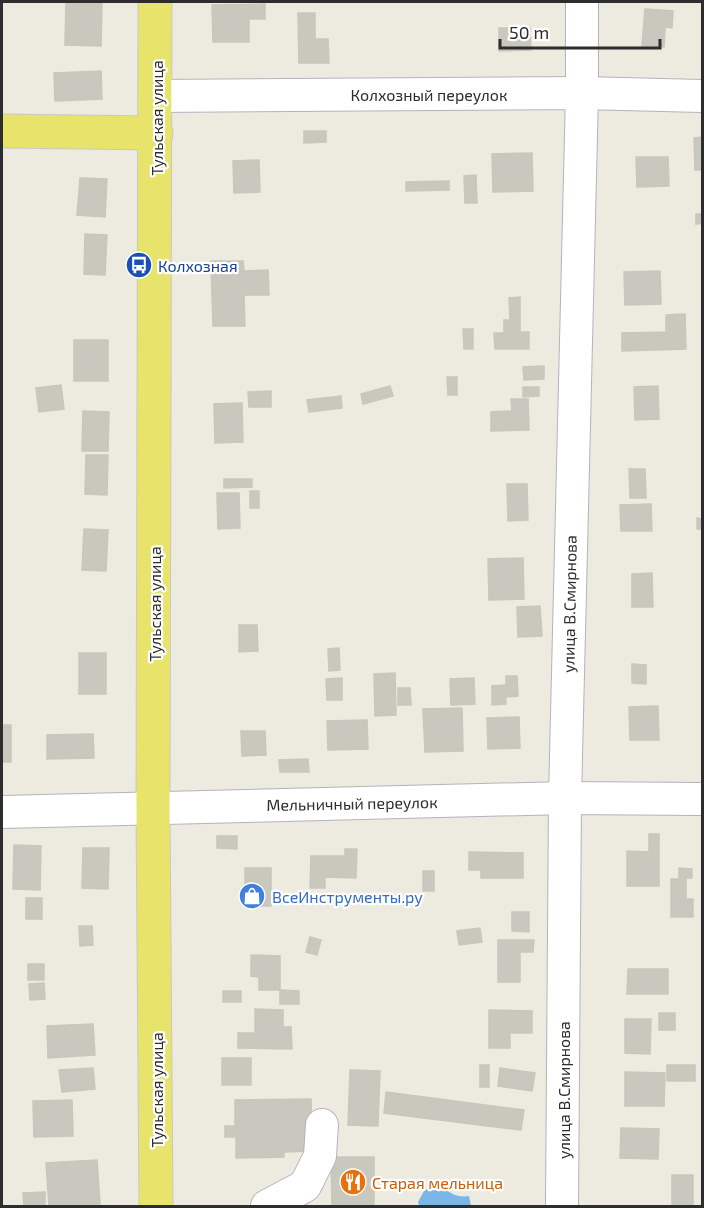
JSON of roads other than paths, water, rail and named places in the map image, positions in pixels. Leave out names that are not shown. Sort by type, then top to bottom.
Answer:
[{"type":"main road","name":"Тульская улица","points":[[155,2],[153,808],[156,1206]]},
{"type":"main road","points":[[2,131],[156,133]]},
{"type":"street","name":"улица В.Смирнова","points":[[562,1206],[565,798],[582,93],[582,2]]},
{"type":"street","name":"Колхозный переулок","points":[[156,96],[582,93],[702,96]]},
{"type":"street","name":"Мельничный переулок","points":[[2,812],[565,798],[702,800]]},
{"type":"street","points":[[267,1206],[305,1186],[320,1156],[322,1125]]},
{"type":"water","points":[[432,1185],[458,1196],[469,1196],[471,1206],[419,1206],[418,1202],[424,1191]]},
{"type":"place","name":"Колхозная","points":[[139,265]]},
{"type":"place","name":"ВсеИнструменты.ру","points":[[252,896]]},
{"type":"place","name":"Старая мельница","points":[[353,1182]]}]
